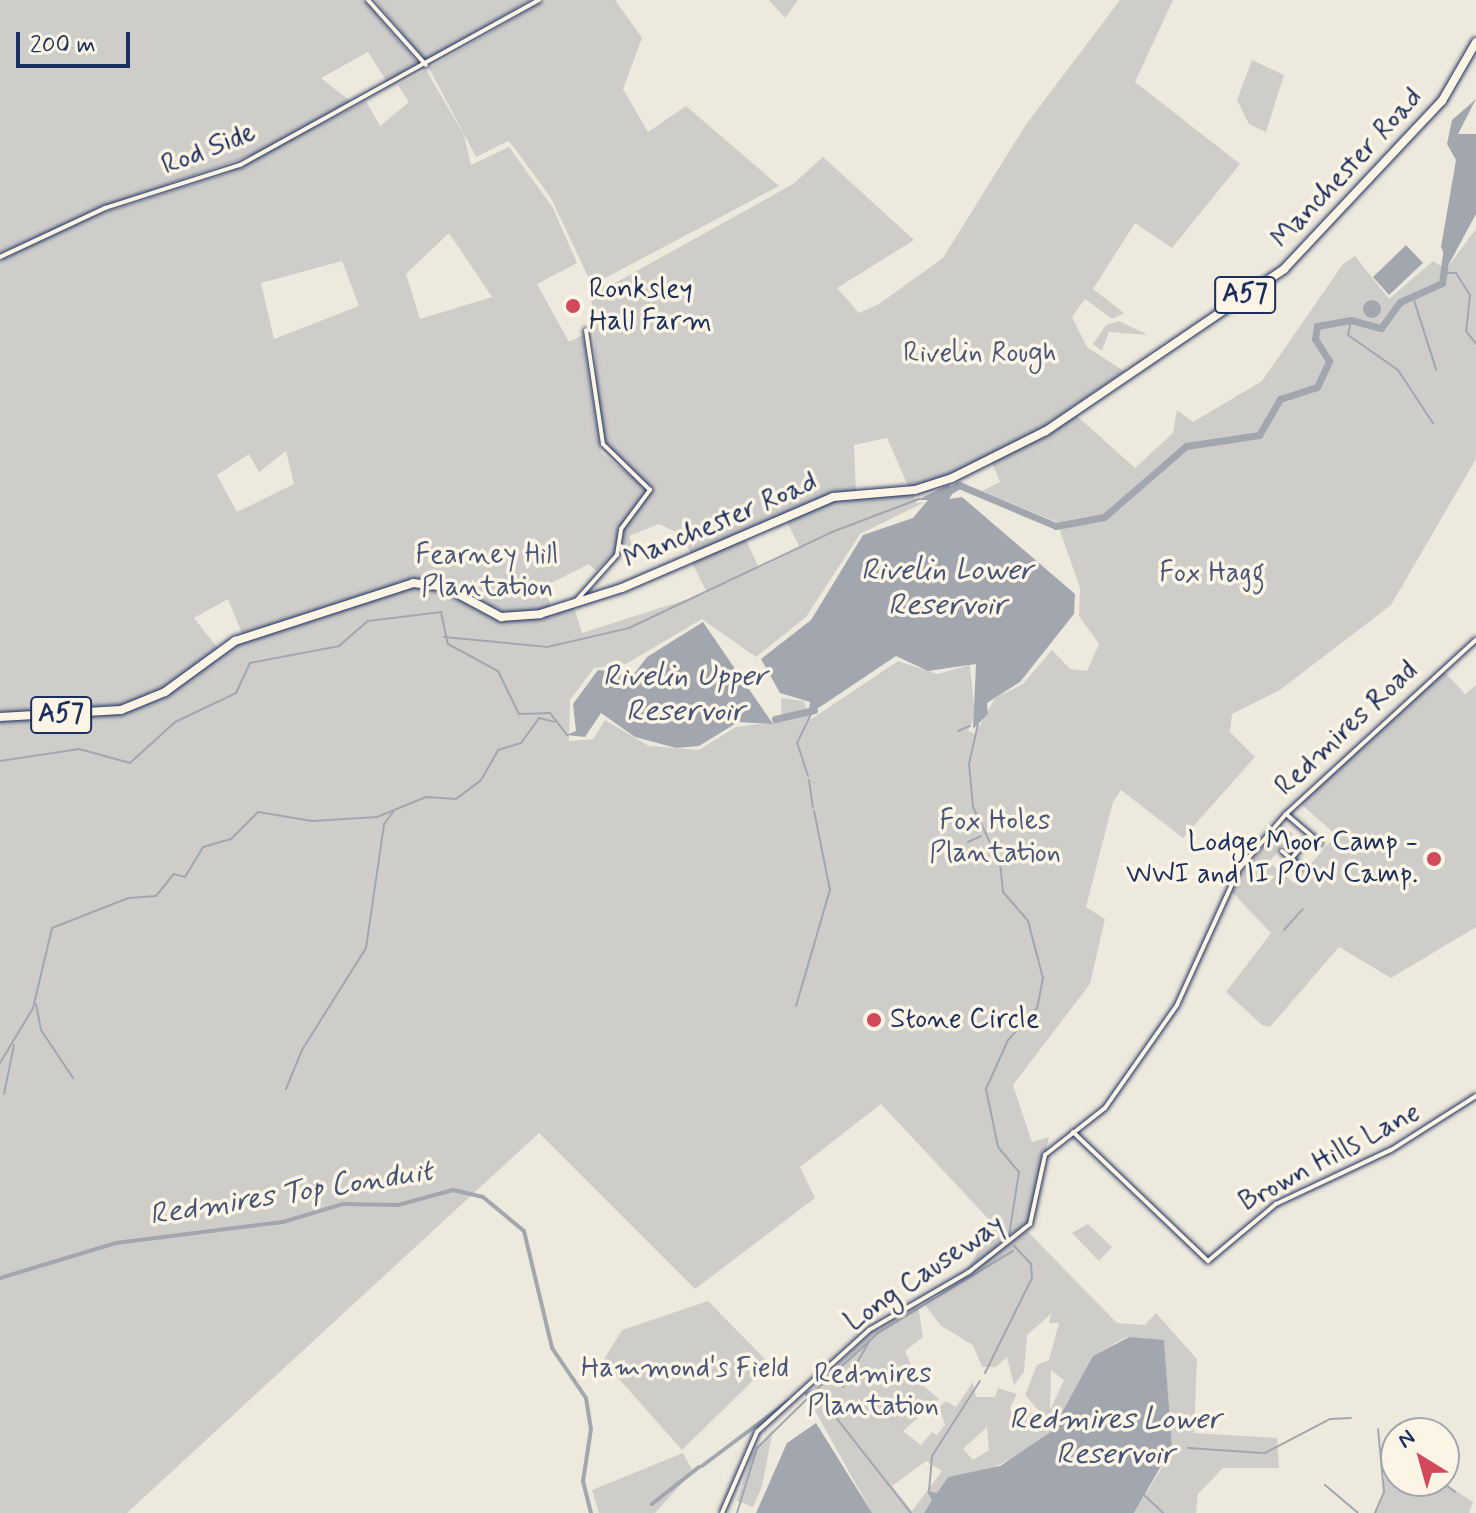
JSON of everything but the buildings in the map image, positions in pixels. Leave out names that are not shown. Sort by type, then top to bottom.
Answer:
[{"type":"main road","name":"Manchester Road","points":[[0,717],[121,710],[165,692],[235,641],[413,583],[445,587],[509,618],[575,604],[823,500],[928,487],[1046,431],[1301,255],[1442,101],[1476,42]]},
{"type":"street","points":[[368,0],[426,65]]},
{"type":"street","name":"Rod Side","points":[[0,257],[105,208],[240,165],[539,0]]},
{"type":"street","points":[[575,604],[614,559],[621,529],[650,490],[603,444],[586,330]]},
{"type":"street","name":"Redmires Road","points":[[1073,1132],[1108,1105],[1173,1012],[1225,889],[1286,814],[1476,640]]},
{"type":"street","points":[[1286,814],[1320,843]]},
{"type":"street","points":[[1291,859],[1311,836]]},
{"type":"street","points":[[1282,851],[1302,868]]},
{"type":"street","name":"Brown Hills Lane","points":[[1073,1132],[1208,1261],[1276,1204],[1391,1150],[1476,1096]]},
{"type":"street","name":"Long Causeway","points":[[722,1513],[757,1432],[869,1330],[1027,1227],[1038,1207],[1045,1155],[1073,1132]]},
{"type":"green space","points":[[0,0],[364,0],[419,65],[387,82],[368,52],[321,78],[350,101],[260,152],[104,207],[0,254]]},
{"type":"green space","points":[[375,0],[530,0],[426,62]]},
{"type":"green space","points":[[546,0],[615,0],[642,38],[623,89],[648,132],[686,106],[779,186],[592,285],[551,198],[513,146],[508,141],[476,157],[429,68]]},
{"type":"green space","points":[[769,0],[798,0],[785,18]]},
{"type":"green space","points":[[1120,0],[1173,0],[1135,82],[1240,164],[1172,248],[1135,223],[1093,289],[1124,313],[1112,319],[1085,299],[1072,317],[1087,347],[1124,371],[1031,436],[950,474],[909,488],[887,438],[854,445],[856,493],[832,494],[691,553],[678,533],[659,524],[629,536],[634,550],[628,554],[616,552],[596,571],[589,564],[545,586],[553,615],[574,607],[582,633],[707,593],[691,561],[746,540],[759,568],[800,548],[787,522],[833,500],[913,493],[916,503],[925,502],[860,534],[806,617],[756,657],[702,619],[626,664],[594,668],[570,700],[569,741],[593,739],[605,720],[649,746],[699,750],[736,727],[782,721],[781,698],[804,701],[810,720],[898,661],[937,674],[970,665],[975,716],[968,731],[975,734],[995,698],[1023,684],[1052,650],[1070,669],[1087,671],[1099,644],[1079,616],[1080,588],[1057,522],[982,491],[1000,482],[992,462],[1076,415],[1135,468],[1173,433],[1177,410],[1193,422],[1262,381],[1343,264],[1355,256],[1389,299],[1433,261],[1446,269],[1476,229],[1476,459],[1391,605],[1280,690],[1232,714],[1230,732],[1255,757],[1183,838],[1121,790],[1113,802],[1086,907],[1105,919],[1090,984],[1013,1085],[1032,1142],[1049,1137],[1029,1221],[966,1271],[994,1225],[881,1104],[800,1167],[815,1198],[695,1289],[539,1133],[127,1513],[0,1513],[0,721],[89,712],[0,712],[0,260],[94,216],[225,174],[366,101],[380,126],[409,102],[398,85],[426,70],[464,135],[471,165],[509,147],[553,208],[577,263],[537,284],[569,342],[583,335],[601,453],[634,478],[608,453],[599,423],[591,289],[615,283],[793,184],[823,157],[914,240],[837,288],[859,313],[879,304],[943,258],[1025,126]],"holes":[[[449,233],[492,297],[420,319],[406,274]],[[342,261],[359,306],[274,339],[261,283]],[[286,451],[294,484],[237,512],[217,475],[249,454],[259,472]],[[228,599],[243,636],[224,656],[194,618]]]},
{"type":"green space","points":[[1252,60],[1284,75],[1266,132],[1249,124],[1237,100]]},
{"type":"green space","points":[[1119,321],[1148,335],[1109,332],[1102,351],[1093,344],[1106,325]]},
{"type":"green space","points":[[1443,670],[1465,694],[1476,685],[1476,927],[1391,978],[1339,947],[1270,1027],[1262,1025],[1226,992],[1271,933],[1229,889],[1281,824],[1293,834],[1269,862],[1294,883],[1336,835],[1301,804]]},
{"type":"green space","points":[[1088,1224],[1112,1247],[1099,1261],[1072,1233]]},
{"type":"green space","name":"Redmires Plantation","points":[[1027,1231],[1117,1323],[1145,1325],[1156,1313],[1197,1359],[1194,1433],[1277,1438],[1279,1468],[1223,1468],[1198,1494],[1196,1513],[1134,1513],[1172,1451],[1164,1341],[1126,1337],[1093,1356],[1059,1425],[1024,1452],[989,1470],[948,1477],[924,1513],[872,1513],[814,1409],[825,1401],[814,1387],[871,1333],[918,1306],[923,1337],[905,1351],[918,1381],[939,1399],[903,1431],[921,1445],[932,1432],[937,1435],[945,1425],[939,1407],[946,1401],[956,1407],[973,1382],[976,1397],[995,1397],[998,1388],[1017,1394],[1010,1408],[1015,1416],[1039,1411],[1025,1395],[1037,1365],[1049,1360],[1059,1323],[1049,1323],[1051,1314],[1027,1335],[1024,1372],[1014,1385],[1007,1357],[996,1367],[982,1367],[973,1345],[941,1326],[925,1305]],"holes":[[[1051,1371],[1064,1380],[1050,1410]],[[987,1427],[989,1450],[973,1460],[963,1449]],[[926,1461],[942,1471],[912,1511],[892,1486]]]},
{"type":"green space","name":"Hammond's Field","points":[[708,1301],[770,1364],[682,1450],[603,1361],[622,1330]]},
{"type":"green space","points":[[773,1429],[762,1487],[753,1507],[737,1501],[752,1454]]},
{"type":"green space","points":[[683,1453],[693,1471],[655,1513],[599,1513],[592,1490]]},
{"type":"green space","points":[[1460,1493],[1473,1502],[1469,1513],[1375,1513],[1382,1497],[1460,1497]]},
{"type":"water","points":[[1476,99],[1458,134],[1476,134],[1476,214],[1449,264],[1441,247],[1456,160],[1447,144],[1452,120]]},
{"type":"water","points":[[1406,245],[1423,263],[1389,295],[1373,277]]},
{"type":"water","points":[[1368,300],[1376,300],[1381,309],[1379,316],[1368,318],[1363,313],[1363,305]]},
{"type":"water","name":"Rivelin Lower Reservoir","points":[[948,485],[956,488],[949,499],[962,497],[1075,594],[1074,614],[1020,682],[987,703],[988,714],[973,729],[976,664],[928,671],[896,656],[808,715],[810,702],[780,693],[761,659],[811,620],[863,535],[913,518],[928,500],[917,500]]},
{"type":"water","name":"Rivelin Upper Reservoir","points":[[703,622],[773,724],[738,722],[699,746],[676,748],[635,737],[601,713],[585,737],[566,735],[576,731],[573,704],[598,670],[634,674],[647,657]]},
{"type":"water","name":"Redmires Lower Reservoir","points":[[1129,1337],[1164,1340],[1172,1447],[1134,1513],[924,1513],[932,1500],[927,1491],[937,1493],[948,1477],[1000,1466],[1052,1431],[1093,1356]]},
{"type":"water","points":[[816,1423],[872,1513],[756,1513],[787,1443]]},
{"type":"waterway","points":[[947,492],[959,485],[1056,526],[1104,517],[1186,446],[1259,435],[1280,399],[1317,387],[1329,361],[1315,339],[1317,326],[1351,320],[1381,328],[1400,302],[1442,283],[1448,240]]},
{"type":"waterway","points":[[1445,273],[1456,273],[1470,295],[1466,331],[1476,344]]},
{"type":"waterway","points":[[1413,297],[1436,369]]},
{"type":"waterway","points":[[1351,320],[1348,335],[1398,370],[1433,423]]},
{"type":"waterway","points":[[444,637],[547,647],[629,628],[832,532],[919,499]]},
{"type":"waterway","points":[[0,761],[79,749],[130,763],[175,722],[236,693],[250,663],[339,646],[368,621],[441,612],[448,644],[498,671],[519,714],[550,713],[567,735]]},
{"type":"waterway","points":[[775,719],[814,710]]},
{"type":"waterway","points":[[808,776],[797,743],[811,714]]},
{"type":"waterway","points":[[0,1063],[33,1008],[52,928],[128,898],[156,896],[174,874],[185,877],[203,847],[231,839],[258,812],[312,821],[377,817],[426,797],[456,799],[481,780],[498,750],[521,743],[539,718],[555,722]]},
{"type":"waterway","points":[[978,724],[969,764],[973,807],[1000,863],[1003,892],[1028,921],[1043,978],[1037,1008],[1008,1040],[986,1089],[998,1147],[1019,1172],[1009,1236]]},
{"type":"waterway","points":[[958,731],[970,726]]},
{"type":"waterway","points":[[809,780],[813,807]]},
{"type":"waterway","points":[[796,1006],[830,890],[814,811]]},
{"type":"waterway","points":[[286,1089],[302,1050],[366,948],[384,824],[393,812]]},
{"type":"waterway","points":[[964,832],[977,826]]},
{"type":"waterway","points":[[968,842],[981,836]]},
{"type":"waterway","points":[[1284,930],[1303,909]]},
{"type":"waterway","points":[[36,1004],[41,1030],[73,1078]]},
{"type":"waterway","points":[[4,1094],[14,1045]]},
{"type":"waterway","name":"Redmires Top Conduit","points":[[0,1278],[116,1243],[283,1222],[343,1204],[398,1205],[453,1190],[483,1197],[524,1231],[552,1348],[586,1398],[591,1429],[583,1481],[591,1513]]},
{"type":"waterway","points":[[985,1373],[1032,1278],[1031,1264],[1014,1246]]},
{"type":"waterway","points":[[737,1513],[757,1448],[815,1391],[878,1333],[1013,1251]]},
{"type":"waterway","points":[[843,1387],[870,1340]]},
{"type":"waterway","points":[[929,1491],[932,1456],[980,1381]]},
{"type":"waterway","points":[[807,1394],[815,1391]]},
{"type":"waterway","points":[[816,1392],[911,1513]]},
{"type":"waterway","points":[[702,1466],[789,1401]]},
{"type":"waterway","points":[[1265,1453],[1330,1419],[1351,1418]]},
{"type":"waterway","points":[[1375,1513],[1384,1492],[1378,1429]]},
{"type":"waterway","points":[[1188,1448],[1263,1453]]},
{"type":"waterway","points":[[652,1504],[699,1467]]},
{"type":"waterway","points":[[1325,1485],[1358,1513]]},
{"type":"waterway","points":[[1144,1495],[1163,1513]]},
{"type":"place","name":"Ronksley Hall Farm","points":[[573,306]]},
{"type":"place","name":"Lodge Moor Camp - WWI and II POW Camp.","points":[[1434,859]]},
{"type":"place","name":"Stone Circle","points":[[874,1020]]},
{"type":"park label","name":"Rivelin Rough","points":[[980,354]]},
{"type":"park label","name":"Fearney Hill Plantation","points":[[487,572]]},
{"type":"park label","name":"Fox Hagg","points":[[1212,574]]},
{"type":"park label","name":"Fox Holes Plantation","points":[[995,838]]}]
